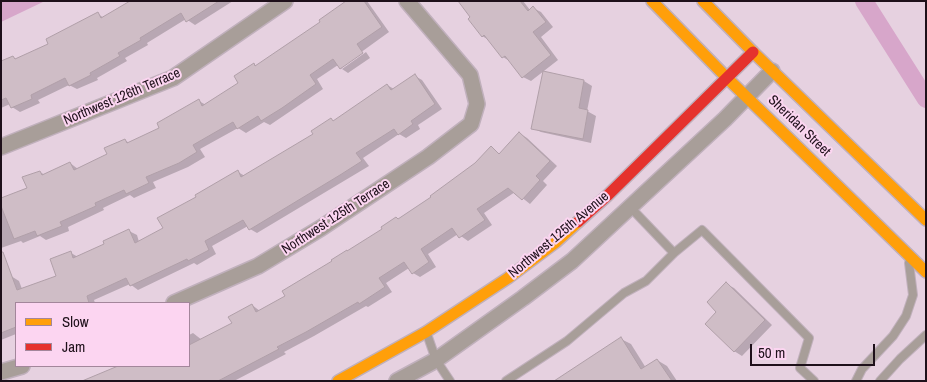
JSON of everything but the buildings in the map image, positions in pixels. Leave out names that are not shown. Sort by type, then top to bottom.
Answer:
[{"type":"main road","name":"Sheridan Street","points":[[652,1],[727,78],[926,272]]},
{"type":"main road","name":"Sheridan Street","points":[[703,1],[772,71],[926,220]]},
{"type":"main road","name":"Northwest 125th Avenue","points":[[338,381],[426,332],[508,278],[556,242],[607,196],[753,52]]},
{"type":"street","name":"Northwest 126th Terrace","points":[[1,147],[173,78],[285,1]]},
{"type":"street","name":"Northwest 125th Terrace","points":[[176,302],[258,266],[321,228],[428,157],[471,124],[477,104],[470,75],[407,1]]},
{"type":"street","name":"Northwest 125th Avenue","points":[[397,381],[436,360],[572,261],[631,208],[772,71]]},
{"type":"street","points":[[1,372],[18,367]]},
{"type":"lane","points":[[631,208],[674,253]]},
{"type":"lane","points":[[506,381],[567,341],[624,293],[646,280],[702,230],[809,338],[800,368],[814,381]]},
{"type":"lane","points":[[856,381],[862,369],[893,336],[906,316],[913,295],[908,254]]},
{"type":"lane","points":[[426,332],[436,360],[450,381]]},
{"type":"lane","points":[[880,381],[926,335]]},
{"type":"shaded area","points":[[1,1],[45,1],[1,22]]},
{"type":"waterway","points":[[864,1],[926,99]]},
{"type":"traffic: slow","points":[[652,1],[727,78],[926,272]]},
{"type":"traffic: slow","points":[[703,1],[926,220]]},
{"type":"traffic: slow","points":[[338,381],[426,332],[508,278],[556,242],[578,222]]},
{"type":"traffic: jam","points":[[578,222],[607,196],[753,52]]}]
